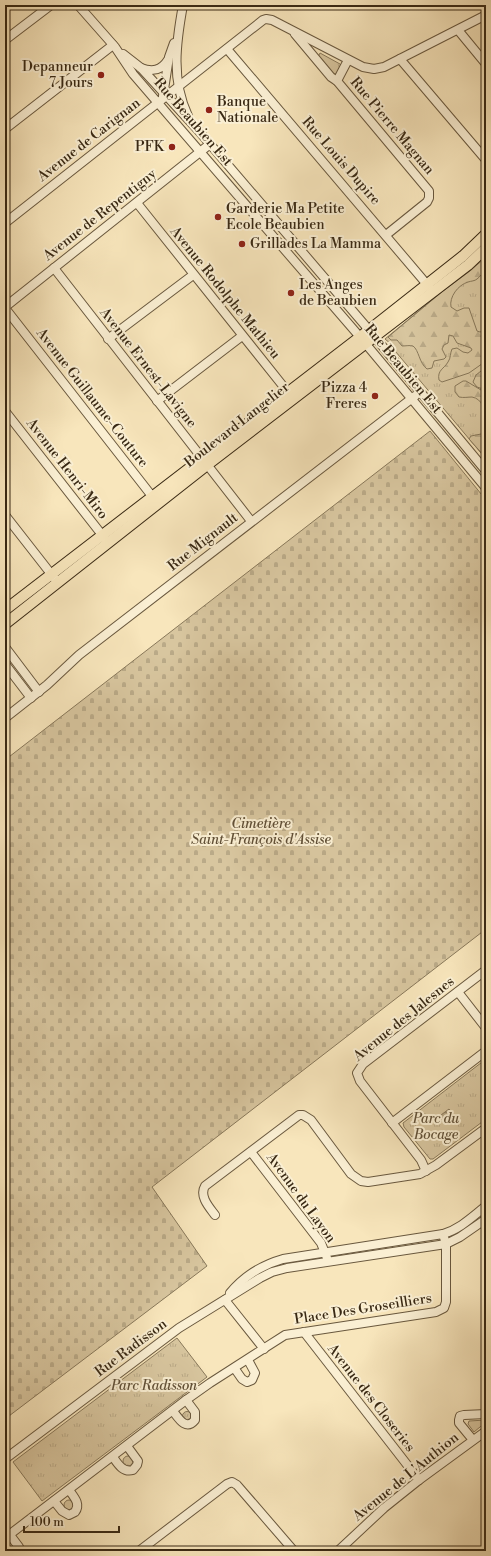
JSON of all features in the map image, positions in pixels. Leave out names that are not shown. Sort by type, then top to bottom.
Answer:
[{"type":"main road","name":"Boulevard Langelier","points":[[5,610],[54,578],[372,334],[430,288],[486,234]]},
{"type":"main road","name":"Boulevard Langelier","points":[[430,288],[468,265],[486,248]]},
{"type":"main road","name":"Boulevard Langelier","points":[[5,624],[54,578]]},
{"type":"street","points":[[6,36],[51,5]]},
{"type":"street","name":"Rue Beaubien Est","points":[[78,5],[114,46],[133,74],[191,122],[372,334],[486,471]]},
{"type":"street","points":[[141,68],[156,70],[162,67],[169,57],[177,37],[183,5]]},
{"type":"street","points":[[292,30],[348,60],[363,67],[374,69],[384,67],[486,15]]},
{"type":"street","name":"Avenue de Carignan","points":[[5,223],[260,22],[266,19],[292,30]]},
{"type":"street","name":"Rue Pierre Magnan","points":[[292,30],[331,77],[337,81],[429,191],[429,198],[427,202],[386,235]]},
{"type":"street","points":[[458,30],[486,64]]},
{"type":"street","name":"Rue Beaubien Est","points":[[177,37],[176,69],[178,87],[183,106],[191,122]]},
{"type":"street","points":[[5,129],[114,46]]},
{"type":"street","name":"Rue Beaubien Est","points":[[114,46],[141,68],[201,152],[363,341],[486,488]]},
{"type":"street","name":"Rue Louis Dupire","points":[[227,49],[430,288]]},
{"type":"street","points":[[163,99],[169,57]]},
{"type":"street","points":[[400,59],[486,160]]},
{"type":"street","points":[[337,81],[348,60]]},
{"type":"street","name":"Avenue de Repentigny","points":[[5,307],[210,144]]},
{"type":"street","points":[[233,189],[242,181]]},
{"type":"street","name":"Avenue Rodolphe Mathieu","points":[[137,203],[193,275],[291,395]]},
{"type":"street","points":[[279,243],[288,235]]},
{"type":"street","name":"Avenue Ernest-Lavigne","points":[[54,268],[251,521]]},
{"type":"street","points":[[108,339],[193,275]]},
{"type":"street","name":"Avenue Guillaume-Couture","points":[[5,307],[155,500]]},
{"type":"street","points":[[157,401],[242,336]]},
{"type":"street","name":"Rue Mignault","points":[[5,718],[39,692],[79,655],[420,392]]},
{"type":"street","name":"Avenue Henri-Miro","points":[[5,411],[105,539]]},
{"type":"street","points":[[5,515],[54,578]]},
{"type":"street","points":[[5,647],[39,692]]},
{"type":"street","points":[[5,664],[31,698]]},
{"type":"street","name":"Avenue des Jalesnes","points":[[426,1171],[421,1160],[360,1081],[357,1073],[363,1064],[486,970]]},
{"type":"street","points":[[458,992],[486,1028]]},
{"type":"street","points":[[392,1123],[486,1051]]},
{"type":"street","points":[[215,1215],[203,1197],[203,1190],[206,1186],[295,1118],[303,1115],[311,1120],[351,1174],[362,1181],[368,1182],[420,1174],[485,1132]]},
{"type":"street","name":"Avenue du Layon","points":[[251,1152],[321,1243],[326,1253],[328,1262]]},
{"type":"street","points":[[264,1349],[225,1300],[245,1278],[260,1268],[283,1259],[443,1234],[453,1231],[486,1206]]},
{"type":"street","name":"Rue Radisson","points":[[5,1460],[179,1328],[260,1278],[272,1272],[446,1244],[460,1237],[486,1219]]},
{"type":"street","name":"Place Des Groseilliers","points":[[7,1537],[186,1400],[285,1335],[439,1311],[444,1308],[446,1302],[446,1244],[443,1234]]},
{"type":"street","name":"Avenue des Closeries","points":[[304,1332],[419,1480]]},
{"type":"street","points":[[235,1368],[242,1379],[247,1382],[252,1380],[255,1373],[248,1360]]},
{"type":"street","points":[[173,1411],[185,1425],[193,1423],[196,1420],[195,1412],[186,1400]]},
{"type":"street","name":"Avenue de L'Authion","points":[[473,1440],[459,1423],[460,1416],[486,1414]]},
{"type":"street","name":"Avenue de L'Authion","points":[[338,1551],[384,1508],[419,1480],[486,1431]]},
{"type":"street","points":[[113,1457],[127,1471],[133,1470],[138,1461],[127,1446]]},
{"type":"street","points":[[139,1551],[227,1484],[234,1482],[294,1551]]},
{"type":"street","points":[[54,1501],[66,1514],[69,1515],[75,1512],[78,1507],[78,1503],[69,1490]]},
{"type":"street","points":[[7,1537],[19,1547],[19,1551]]},
{"type":"green space","points":[[320,53],[342,66],[337,74],[333,74],[318,57]]},
{"type":"green space","points":[[486,255],[486,459],[390,345],[391,344],[385,339]]},
{"type":"green space","points":[[486,257],[486,270],[476,280],[464,284],[455,292],[451,299],[451,307],[457,311],[464,308],[469,308],[477,331],[480,332],[486,330],[486,361],[469,373],[442,382],[439,380],[439,374],[449,360],[452,349],[457,348],[468,353],[472,350],[471,348],[457,343],[453,336],[449,335],[448,343],[444,345],[442,349],[446,357],[444,359],[434,361],[432,368],[427,369],[422,363],[417,350],[413,346],[402,346],[397,340],[391,340],[388,337]]},
{"type":"green space","points":[[486,367],[486,390],[477,387],[473,382],[476,375]]},
{"type":"green space","points":[[463,381],[466,381],[486,393],[486,418],[484,408],[479,400],[472,397],[459,397],[455,392],[455,386]]},
{"type":"green space","name":"Cimetière Saint-François d'Assise","points":[[430,431],[486,500],[486,929],[152,1187],[207,1266],[5,1419],[5,760]]},
{"type":"green space","points":[[481,434],[486,435],[486,458],[469,439],[471,436]]},
{"type":"green space","name":"Parc du Bocage","points":[[486,1059],[486,1119],[433,1159],[430,1159],[404,1127],[403,1123]]},
{"type":"green space","name":"Parc Radisson","points":[[177,1338],[207,1377],[42,1501],[13,1462]]},
{"type":"green space","points":[[187,1411],[192,1416],[187,1421],[182,1416]]},
{"type":"green space","points":[[486,1420],[486,1422],[474,1432],[468,1424],[469,1421]]},
{"type":"green space","points":[[126,1456],[130,1456],[132,1457],[132,1465],[126,1466],[123,1463],[123,1459]]},
{"type":"green space","points":[[67,1500],[71,1500],[74,1505],[71,1510],[67,1510],[64,1507],[64,1503]]},
{"type":"shaded area","points":[[449,1109],[452,1113],[441,1122],[437,1118]]},
{"type":"place","name":"Depanneur 7 Jours","points":[[101,75]]},
{"type":"place","name":"Banque Nationale","points":[[209,110]]},
{"type":"place","name":"PFK","points":[[172,147]]},
{"type":"place","name":"Garderie Ma Petite Ecole Beaubien","points":[[218,217]]},
{"type":"place","name":"Grillades La Mamma","points":[[242,244]]},
{"type":"place","name":"Les Anges de Beaubien","points":[[291,293]]},
{"type":"place","name":"Pizza 4 Freres","points":[[375,396]]}]
